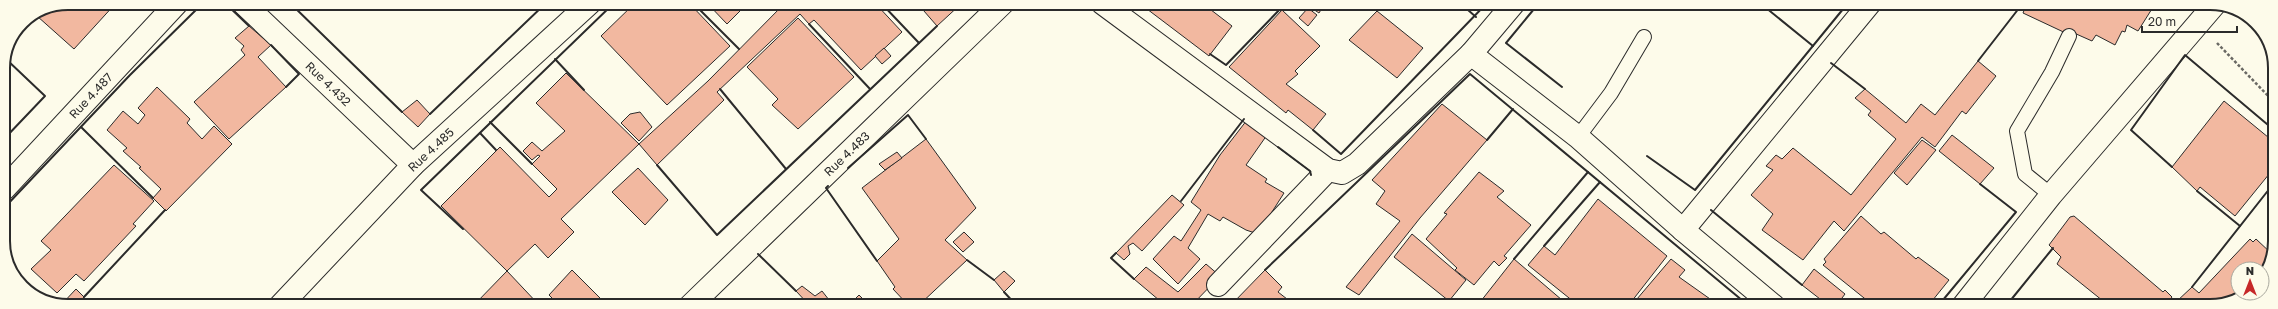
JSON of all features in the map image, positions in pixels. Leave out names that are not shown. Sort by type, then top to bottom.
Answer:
[{"type":"street","name":"Rue 4.487","points":[[10,183],[170,10]]},
{"type":"street","name":"Rue 4.432","points":[[250,10],[414,165]]},
{"type":"street","name":"Rue 4.485","points":[[287,299],[414,165],[582,10]]},
{"type":"street","name":"Rue 4.483","points":[[697,299],[996,10]]},
{"type":"street","points":[[1111,10],[1328,170],[1342,173],[1357,164],[1471,54],[1508,10]]},
{"type":"street","points":[[1683,230],[1864,10]]},
{"type":"street","points":[[1969,299],[2051,195],[2210,10]]},
{"type":"street","points":[[1471,54],[1578,137],[1683,230],[1766,299]]},
{"type":"street","points":[[1218,285],[1328,170]]},
{"type":"lane","points":[[2051,195],[2025,174],[2017,131],[2052,72],[2069,36]]},
{"type":"lane","points":[[1578,137],[1611,93],[1644,37]]},
{"type":"path","points":[[2198,23],[2268,96]]},
{"type":"building","points":[[110,10],[74,49],[39,18],[46,14],[57,11]]},
{"type":"building","points":[[628,10],[696,10],[730,46],[667,105],[601,36]]},
{"type":"building","points":[[714,10],[741,10],[727,24]]},
{"type":"building","points":[[778,10],[882,10],[902,32],[861,70],[814,20],[809,24],[800,14],[717,92],[724,100],[657,165],[639,144],[708,81]]},
{"type":"building","points":[[923,10],[954,10],[937,26]]},
{"type":"building","points":[[1148,10],[1211,10],[1232,26],[1209,56]]},
{"type":"building","points":[[1282,10],[1320,46],[1295,71],[1298,74],[1286,84],[1326,114],[1313,130],[1288,110],[1286,113],[1229,67]]},
{"type":"building","points":[[1306,10],[1311,10],[1317,15],[1308,26],[1299,18]]},
{"type":"building","points":[[2024,10],[2151,10],[2138,31],[2127,25],[2125,32],[2122,31],[2115,45],[2096,35],[2092,41],[2074,33],[2072,36],[2023,13]]},
{"type":"building","points":[[1377,11],[1423,48],[1397,78],[1349,40]]},
{"type":"building","points":[[798,18],[854,77],[798,129],[772,105],[778,99],[747,67]]},
{"type":"building","points":[[249,26],[271,45],[258,57],[286,87],[229,139],[194,102],[245,55],[241,50],[244,46],[235,38]]},
{"type":"building","points":[[884,48],[891,56],[882,64],[875,56]]},
{"type":"building","points":[[1978,61],[1996,76],[1966,114],[1962,111],[1935,147],[1922,137],[1844,231],[1834,221],[1803,260],[1762,230],[1773,214],[1751,195],[1773,170],[1766,166],[1776,155],[1782,159],[1793,148],[1851,195],[1896,139],[1868,115],[1871,111],[1855,98],[1865,89],[1906,123],[1921,104],[1935,115]]},
{"type":"building","points":[[566,73],[639,144],[561,219],[574,232],[548,258],[535,244],[507,271],[441,206],[500,147],[549,197],[557,189],[532,164],[540,156],[538,155],[532,160],[523,151],[532,142],[542,151],[565,131],[536,103]]},
{"type":"building","points":[[157,87],[190,119],[187,123],[202,139],[214,126],[232,144],[166,211],[153,198],[161,189],[139,168],[141,167],[123,151],[127,148],[107,130],[123,111],[138,124],[145,115],[138,108]]},
{"type":"building","points":[[417,100],[430,114],[418,127],[402,112]]},
{"type":"building","points":[[2224,101],[2268,137],[2268,175],[2235,216],[2200,187],[2197,191],[2172,167]]},
{"type":"building","points":[[1442,104],[1487,140],[1420,218],[1359,295],[1346,287],[1400,221],[1376,204],[1385,191],[1372,180]]},
{"type":"building","points":[[640,112],[652,127],[639,141],[621,123],[630,114]]},
{"type":"building","points":[[1247,120],[1267,135],[1246,165],[1267,179],[1265,182],[1284,193],[1258,234],[1246,230],[1223,217],[1220,221],[1208,214],[1188,248],[1200,259],[1178,284],[1153,259],[1174,236],[1181,241],[1201,210],[1191,202],[1220,155]]},
{"type":"building","points":[[1952,135],[1994,168],[1980,184],[1939,151]]},
{"type":"building","points":[[926,139],[976,208],[945,240],[967,260],[925,299],[902,299],[893,289],[895,287],[877,261],[899,239],[862,188]]},
{"type":"building","points":[[1922,140],[1936,150],[1907,185],[1894,173]]},
{"type":"building","points":[[897,152],[902,158],[885,170],[879,164]]},
{"type":"building","points":[[114,165],[154,201],[133,224],[136,226],[84,281],[76,274],[57,293],[31,269],[51,250],[41,241]]},
{"type":"building","points":[[638,168],[668,200],[645,225],[612,192]]},
{"type":"building","points":[[1479,172],[1504,191],[1497,197],[1531,225],[1504,256],[1507,258],[1499,266],[1494,261],[1474,285],[1455,270],[1457,268],[1426,239],[1447,214],[1444,213]]},
{"type":"building","points":[[1172,195],[1184,205],[1142,251],[1133,243],[1128,246],[1130,254],[1124,260],[1116,253]]},
{"type":"building","points":[[1598,199],[1667,256],[1633,299],[1570,299],[1528,265],[1544,246],[1555,255]]},
{"type":"building","points":[[1861,216],[1881,234],[1884,232],[1916,259],[1918,257],[1949,280],[1934,299],[1865,299],[1823,265],[1826,262],[1824,259]]},
{"type":"building","points":[[2074,216],[2163,292],[2165,290],[2172,297],[2170,299],[2101,299],[2057,264],[2061,257],[2049,245],[2070,217]]},
{"type":"building","points":[[964,232],[974,242],[963,252],[953,242]]},
{"type":"building","points":[[1412,234],[1466,280],[1451,299],[1446,299],[1394,257]]},
{"type":"building","points":[[2250,239],[2253,242],[2256,239],[2268,250],[2264,261],[2230,261],[2229,296],[2210,299],[2179,299],[2192,287],[2199,293]]},
{"type":"building","points":[[1514,259],[1561,299],[1483,299]]},
{"type":"building","points":[[1671,259],[1685,270],[1679,277],[1710,299],[1637,299]]},
{"type":"building","points":[[1206,264],[1220,276],[1198,299],[1158,299],[1134,279],[1146,267],[1178,292]]},
{"type":"building","points":[[1814,269],[1845,294],[1841,299],[1820,299],[1802,285]]},
{"type":"building","points":[[572,270],[601,299],[553,299],[549,295]]},
{"type":"building","points":[[1265,270],[1282,287],[1278,292],[1287,299],[1237,299]]},
{"type":"building","points":[[507,271],[533,299],[480,299]]},
{"type":"building","points":[[1004,271],[1015,281],[1004,292],[994,280]]},
{"type":"building","points":[[802,286],[815,296],[822,291],[828,299],[803,299],[796,291]]},
{"type":"building","points":[[76,289],[84,297],[82,299],[67,299]]},
{"type":"building","points":[[859,295],[863,299],[855,299]]},
{"type":"wall","points":[[10,202],[130,75],[196,10]]},
{"type":"wall","points":[[232,10],[249,26]]},
{"type":"wall","points":[[297,10],[402,112]]},
{"type":"wall","points":[[430,114],[539,10]]},
{"type":"wall","points":[[463,229],[421,190],[607,10]]},
{"type":"wall","points":[[700,10],[739,49]]},
{"type":"wall","points":[[888,10],[919,43]]},
{"type":"wall","points":[[1210,54],[1226,65],[1279,10]]},
{"type":"wall","points":[[1468,10],[1476,17]]},
{"type":"wall","points":[[1313,130],[1341,154],[1480,10]]},
{"type":"wall","points":[[1533,10],[1506,43],[1562,87]]},
{"type":"wall","points":[[1769,10],[1813,46]]},
{"type":"wall","points":[[1647,156],[1695,190],[1842,10]]},
{"type":"wall","points":[[1978,61],[2018,10]]},
{"type":"wall","points":[[809,24],[870,89]]},
{"type":"wall","points":[[657,165],[717,235],[937,26]]},
{"type":"wall","points":[[271,45],[299,74],[286,87]]},
{"type":"wall","points":[[2172,167],[2131,130],[2185,55],[2268,125]]},
{"type":"wall","points":[[555,59],[584,90]]},
{"type":"wall","points":[[10,63],[45,96],[10,133]]},
{"type":"wall","points":[[1831,63],[1865,89]]},
{"type":"wall","points":[[1265,270],[1470,74],[1741,299]]},
{"type":"wall","points":[[720,89],[786,169]]},
{"type":"wall","points":[[1487,140],[1513,109]]},
{"type":"wall","points":[[848,168],[908,115],[926,139]]},
{"type":"wall","points":[[1181,201],[1244,119]]},
{"type":"wall","points":[[490,122],[532,164]]},
{"type":"wall","points":[[81,127],[153,198]]},
{"type":"wall","points":[[480,133],[496,150]]},
{"type":"wall","points":[[1278,147],[1310,171],[1311,175]]},
{"type":"wall","points":[[1514,259],[1588,172]]},
{"type":"wall","points":[[1544,246],[1600,182]]},
{"type":"wall","points":[[1944,299],[2016,212],[1980,184]]},
{"type":"wall","points":[[828,186],[826,188],[877,261]]},
{"type":"wall","points":[[2197,191],[2240,226]]},
{"type":"wall","points":[[2192,287],[2268,191]]},
{"type":"wall","points":[[84,297],[165,210]]},
{"type":"wall","points":[[1711,210],[1802,285]]},
{"type":"wall","points":[[2012,299],[2053,248]]},
{"type":"wall","points":[[1116,253],[1111,258],[1134,279]]},
{"type":"wall","points":[[758,254],[796,291]]},
{"type":"wall","points":[[967,260],[994,280]]},
{"type":"wall","points":[[1004,292],[1010,299]]}]
